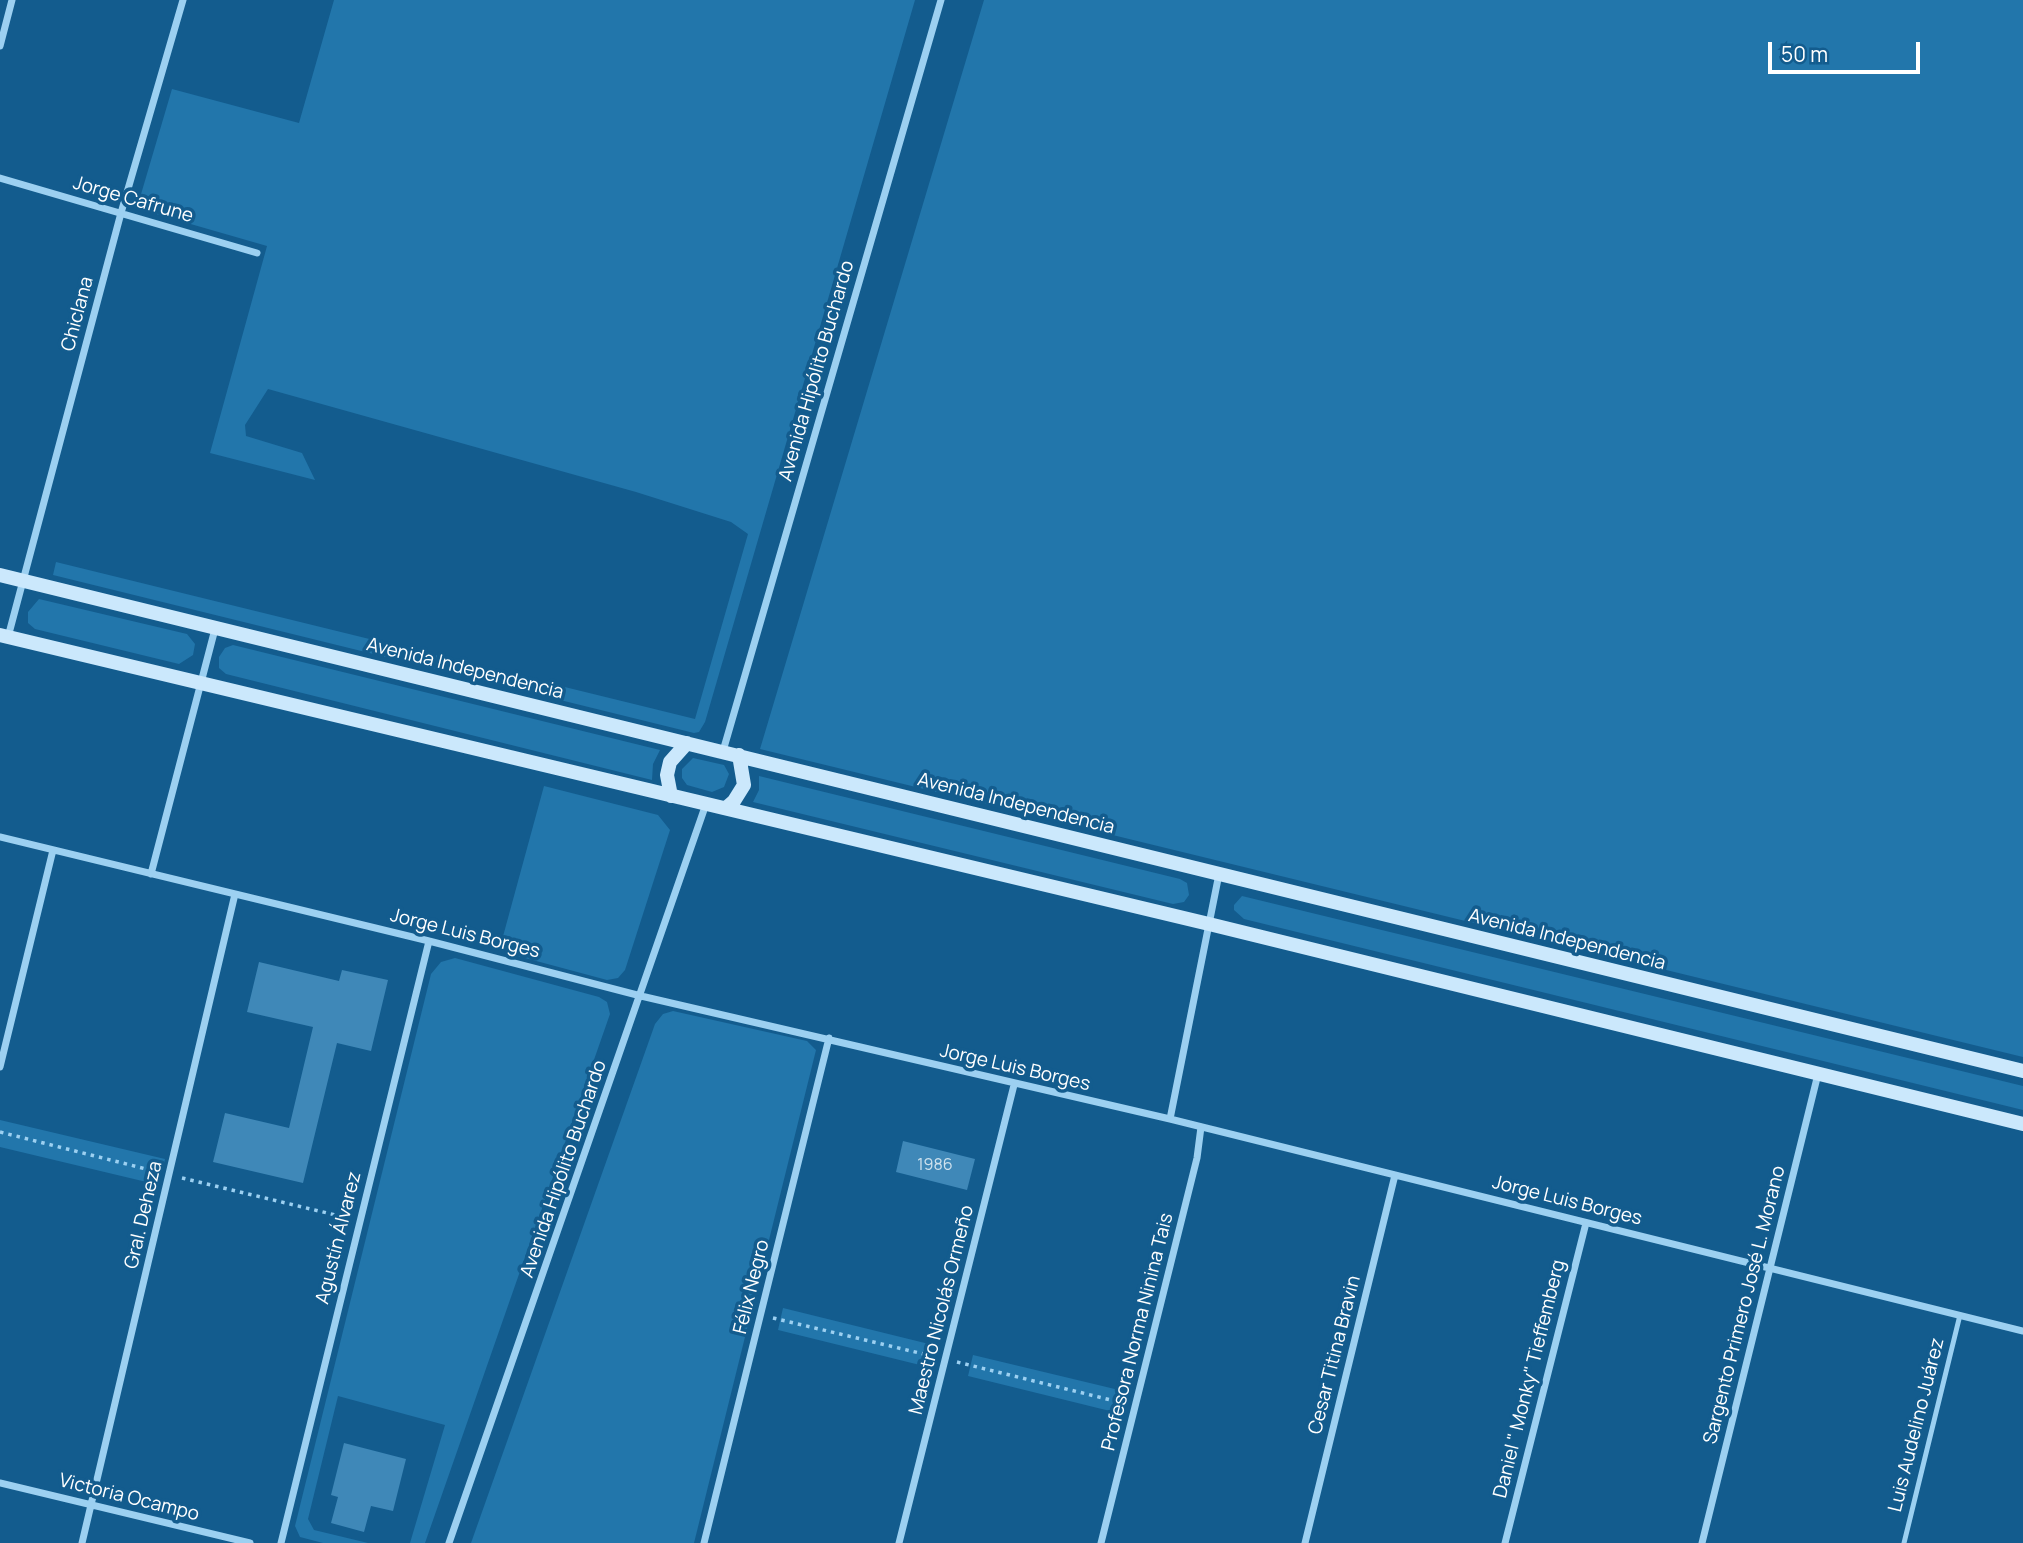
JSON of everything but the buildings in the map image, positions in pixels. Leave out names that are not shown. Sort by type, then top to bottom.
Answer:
[{"type":"main road","name":"Avenida Independencia","points":[[0,575],[2023,1071]]},
{"type":"main road","points":[[4,636],[1209,924],[2023,1124]]},
{"type":"main road","points":[[671,796],[667,775],[670,762],[687,743]]},
{"type":"main road","points":[[726,808],[744,785],[739,755]]},
{"type":"street","points":[[0,46],[12,0]]},
{"type":"street","name":"Chiclana","points":[[4,636],[25,581],[121,213],[183,0]]},
{"type":"street","name":"Avenida Hipólito Buchardo","points":[[723,751],[941,0]]},
{"type":"street","name":"Jorge Cafrune","points":[[0,178],[257,253]]},
{"type":"street","points":[[151,874],[215,629]]},
{"type":"street","name":"Avenida Hipólito Buchardo","points":[[449,1543],[706,804]]},
{"type":"street","name":"Jorge Luis Borges","points":[[0,837],[429,941],[641,996],[829,1038],[1014,1085],[1170,1119],[2023,1331]]},
{"type":"street","points":[[0,1067],[53,850]]},
{"type":"street","points":[[1170,1119],[1220,874]]},
{"type":"street","name":"Gral. Deheza","points":[[82,1543],[235,894]]},
{"type":"street","name":"Agustín Álvarez","points":[[281,1543],[429,941]]},
{"type":"street","name":"Félix Negro","points":[[704,1543],[829,1038]]},
{"type":"street","name":"Sargento Primero José L. Morano","points":[[1702,1543],[1818,1074]]},
{"type":"street","name":"Maestro Nicolás Ormeño","points":[[899,1543],[1014,1085]]},
{"type":"street","name":"Profesora Norma Ninina Tais","points":[[1101,1543],[1197,1158],[1201,1127]]},
{"type":"street","name":"Cesar Titina Bravin","points":[[1305,1543],[1395,1175]]},
{"type":"street","name":"Daniel \" Monky\" Tieffemberg","points":[[1505,1543],[1586,1223]]},
{"type":"street","name":"Victoria Ocampo","points":[[0,1483],[250,1543]]},
{"type":"lane","name":"Luis Audelino Juárez","points":[[1904,1543],[1960,1315]]},
{"type":"path","points":[[761,1315],[1136,1406]]},
{"type":"shaded area","points":[[334,0],[915,0],[705,722],[699,732],[694,733],[53,575],[56,562],[695,719],[748,534],[731,522],[636,492],[268,389],[245,425],[246,436],[302,453],[315,480],[210,453],[267,246],[142,210],[139,201],[172,89],[299,123]]},
{"type":"shaded area","points":[[984,0],[2023,0],[2023,1057],[760,749]]},
{"type":"shaded area","points":[[39,599],[187,634],[195,644],[193,655],[179,664],[35,629],[28,623],[28,612]]},
{"type":"shaded area","points":[[233,645],[660,750],[653,764],[652,780],[226,674],[219,668],[219,657],[225,648]]},
{"type":"shaded area","points":[[693,758],[724,765],[729,774],[724,787],[712,792],[687,785],[682,778],[682,769]]},
{"type":"shaded area","points":[[759,776],[1180,879],[1187,883],[1189,895],[1184,902],[1173,904],[753,802],[759,790]]},
{"type":"shaded area","points":[[544,786],[658,815],[670,830],[625,970],[618,978],[607,980],[499,951]]},
{"type":"shaded area","points":[[1242,896],[2023,1086],[2023,1110],[1244,919],[1234,910],[1234,905]]},
{"type":"shaded area","points":[[455,958],[599,997],[607,1002],[610,1014],[425,1543],[410,1543],[445,1425],[338,1396],[308,1519],[314,1530],[368,1543],[323,1543],[300,1537],[295,1526],[431,974],[441,962]]},
{"type":"shaded area","points":[[673,1011],[807,1041],[816,1050],[694,1543],[471,1543],[655,1024],[663,1014]]},
{"type":"shaded area","points":[[0,1120],[165,1159],[159,1185],[0,1147]]},
{"type":"shaded area","points":[[783,1308],[929,1344],[924,1366],[778,1330]]},
{"type":"shaded area","points":[[973,1355],[1119,1390],[1114,1412],[968,1376]]}]
